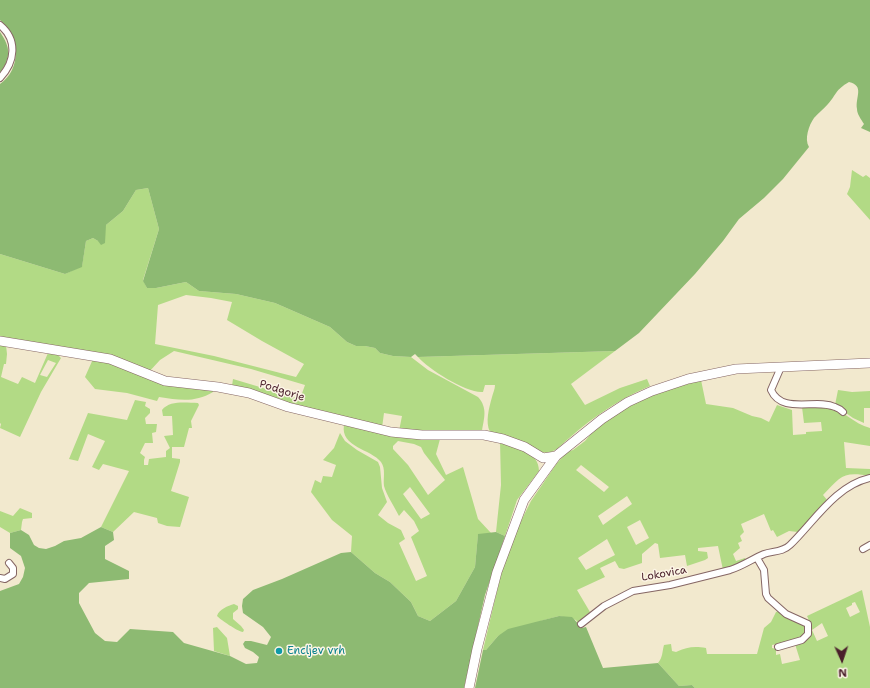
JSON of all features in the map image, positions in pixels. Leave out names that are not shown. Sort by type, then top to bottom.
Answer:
[{"type":"main road","name":"Podgorje","points":[[0,341],[110,359],[164,381],[218,387],[249,393],[288,407],[390,432],[422,435],[484,435],[503,439],[525,447],[543,458],[556,456]]},
{"type":"main road","points":[[469,688],[477,649],[497,572],[505,550],[524,500],[556,456],[602,419],[628,402],[652,391],[688,379],[736,369],[870,363]]},
{"type":"street","points":[[0,24],[12,41],[13,52],[7,71],[0,78]]},
{"type":"street","points":[[781,367],[771,390],[773,395],[789,404],[830,405],[843,412]]},
{"type":"street","name":"Lokovica","points":[[581,624],[604,606],[632,591],[665,586],[738,568],[770,552],[783,550],[789,546],[840,493],[858,482],[870,478]]},
{"type":"street","points":[[863,549],[870,545]]},
{"type":"street","points":[[757,558],[764,570],[766,594],[768,598],[786,614],[808,624],[808,634],[802,640],[778,647]]},
{"type":"street","points":[[0,578],[5,579],[13,574],[13,568],[9,563]]},
{"type":"green space","points":[[0,0],[870,0],[870,132],[861,128],[864,124],[857,111],[858,89],[857,86],[849,82],[839,90],[831,101],[814,118],[810,124],[808,132],[807,140],[809,147],[783,179],[764,198],[739,219],[723,241],[695,274],[639,333],[615,351],[418,357],[415,354],[411,357],[393,356],[380,353],[375,348],[356,346],[347,342],[330,327],[275,303],[236,294],[199,291],[186,282],[156,288],[147,288],[143,281],[159,229],[148,188],[136,190],[123,211],[106,225],[105,243],[101,245],[93,238],[86,241],[82,267],[65,274],[0,254],[0,84],[7,78],[12,70],[16,52],[12,35],[0,20]]},
{"type":"green space","points":[[0,32],[8,48],[8,57],[0,73]]},
{"type":"green space","points":[[852,170],[863,177],[866,175],[870,178],[870,220],[847,194],[850,187]]},
{"type":"green space","points":[[148,188],[159,229],[143,280],[147,288],[156,288],[186,282],[199,291],[236,294],[275,303],[330,327],[347,342],[356,346],[375,348],[380,353],[393,356],[411,357],[428,370],[478,397],[484,409],[482,431],[399,431],[402,416],[384,413],[382,428],[343,419],[232,386],[233,379],[300,399],[305,385],[251,369],[174,351],[160,360],[148,373],[130,364],[0,339],[0,254],[65,274],[82,266],[86,241],[93,238],[98,241],[106,225],[123,211],[136,190]],"holes":[[[186,295],[232,302],[227,320],[304,364],[296,377],[214,356],[155,344],[158,305]]]},
{"type":"green space","points":[[0,343],[6,345],[7,354],[6,364],[4,364],[1,377],[18,384],[22,377],[35,383],[48,353],[58,355],[61,358],[41,392],[20,437],[0,428]],"holes":[[[48,360],[56,363],[47,377],[40,375]]]},
{"type":"green space","points":[[615,351],[571,384],[585,405],[620,388],[647,379],[650,386],[600,413],[557,449],[549,453],[541,452],[490,432],[488,415],[495,385],[485,385],[483,392],[476,392],[458,385],[439,374],[418,357]]},
{"type":"green space","points":[[93,359],[213,389],[213,392],[200,398],[180,400],[159,397],[157,401],[127,393],[95,389],[85,377]]},
{"type":"green space","points":[[701,380],[706,404],[733,408],[769,422],[777,405],[792,410],[793,435],[822,431],[821,422],[804,423],[802,407],[815,405],[828,406],[870,428],[870,446],[844,442],[846,468],[870,469],[870,476],[853,474],[838,480],[823,495],[828,501],[798,532],[789,531],[777,537],[773,530],[771,531],[764,514],[741,524],[744,532],[740,536],[742,541],[738,543],[740,548],[733,554],[736,561],[745,558],[747,562],[723,570],[718,546],[698,548],[698,551],[707,552],[708,558],[687,566],[685,555],[660,558],[658,544],[655,543],[642,554],[642,563],[624,569],[619,568],[615,561],[600,568],[605,577],[577,590],[590,612],[578,623],[576,620],[559,616],[544,620],[498,636],[486,650],[483,650],[501,574],[519,525],[531,501],[557,463],[567,452],[573,450],[585,441],[599,424],[616,413],[656,393]],"holes":[[[581,465],[609,487],[604,492],[576,470]],[[627,496],[632,504],[603,525],[598,516]],[[640,520],[649,538],[636,545],[627,527]],[[607,539],[615,555],[586,570],[578,558]]]},
{"type":"green space","points":[[838,390],[852,392],[870,391],[870,408],[864,408],[864,423],[853,418],[835,405]]},
{"type":"green space","points":[[135,400],[146,402],[145,406],[150,409],[150,413],[145,418],[146,424],[157,424],[156,432],[152,433],[153,443],[145,443],[140,453],[145,457],[144,465],[148,465],[149,459],[166,457],[166,451],[170,448],[164,436],[173,435],[172,416],[163,416],[162,410],[174,403],[198,403],[199,405],[191,421],[192,428],[189,428],[184,447],[172,447],[172,458],[180,459],[180,462],[171,491],[189,497],[180,527],[167,526],[158,523],[157,518],[134,512],[113,532],[101,527],[129,471],[103,464],[99,470],[92,467],[105,441],[88,434],[78,461],[69,459],[88,413],[127,420]]},
{"type":"green space","points":[[344,425],[407,438],[440,439],[436,454],[446,475],[463,467],[478,519],[491,533],[478,535],[475,567],[456,601],[430,621],[418,616],[411,602],[390,582],[375,573],[351,552],[352,536],[332,520],[311,492],[315,480],[321,483],[323,476],[332,477],[336,465],[323,460],[334,448],[340,433],[345,441],[378,462],[380,467],[382,488],[387,502],[378,515],[388,523],[401,530],[405,539],[399,543],[416,581],[427,576],[411,537],[419,531],[414,521],[404,510],[399,516],[384,486],[383,465],[376,458],[351,443],[344,432]],"holes":[[[398,441],[421,447],[445,480],[428,495],[408,465],[393,449],[393,446]],[[410,487],[430,514],[421,519],[403,494]]]},
{"type":"green space","points":[[500,441],[531,454],[538,464],[539,471],[517,500],[505,536],[496,532],[501,485]]},
{"type":"green space","points":[[20,508],[32,513],[32,518],[23,519],[21,530],[10,533],[0,527],[0,511],[13,516]]},
{"type":"green space","points":[[101,527],[113,532],[114,540],[105,546],[105,559],[129,571],[129,579],[89,583],[79,593],[79,603],[95,633],[105,641],[117,642],[130,629],[173,632],[184,643],[230,656],[246,664],[257,663],[259,657],[245,648],[243,644],[245,641],[267,645],[271,637],[263,627],[243,613],[243,599],[253,590],[341,553],[351,552],[375,573],[390,582],[411,602],[418,616],[430,621],[456,601],[475,567],[478,534],[496,532],[505,536],[485,595],[464,688],[0,688],[0,591],[19,584],[23,577],[25,568],[21,556],[10,548],[10,533],[21,530],[29,535],[34,545],[39,548],[46,549],[64,541],[81,538]]},
{"type":"green space","points":[[862,590],[870,627],[870,688],[695,688],[692,685],[679,686],[658,663],[662,657],[664,645],[671,644],[672,651],[676,652],[691,647],[698,647],[706,648],[707,654],[757,654],[764,628],[771,622],[776,612],[779,611],[804,624],[806,633],[802,638],[772,645],[772,648],[776,649],[776,655],[780,654],[782,664],[800,660],[795,644],[804,641],[809,637],[810,628],[807,616]],"holes":[[[855,602],[860,612],[850,617],[846,608]],[[822,623],[828,636],[817,641],[812,630]]]},
{"type":"green space","points":[[234,604],[238,606],[238,609],[233,613],[233,619],[241,626],[244,630],[243,632],[233,628],[217,616],[222,610]]},
{"type":"green space","points":[[559,616],[572,617],[582,628],[586,627],[603,668],[658,663],[679,686],[692,685],[695,688],[475,688],[483,650],[486,650],[498,636],[508,629]]},
{"type":"green space","points":[[217,627],[227,638],[230,656],[214,651],[213,628]]},
{"type":"place","name":"Encljev vrh","points":[[279,651]]}]
